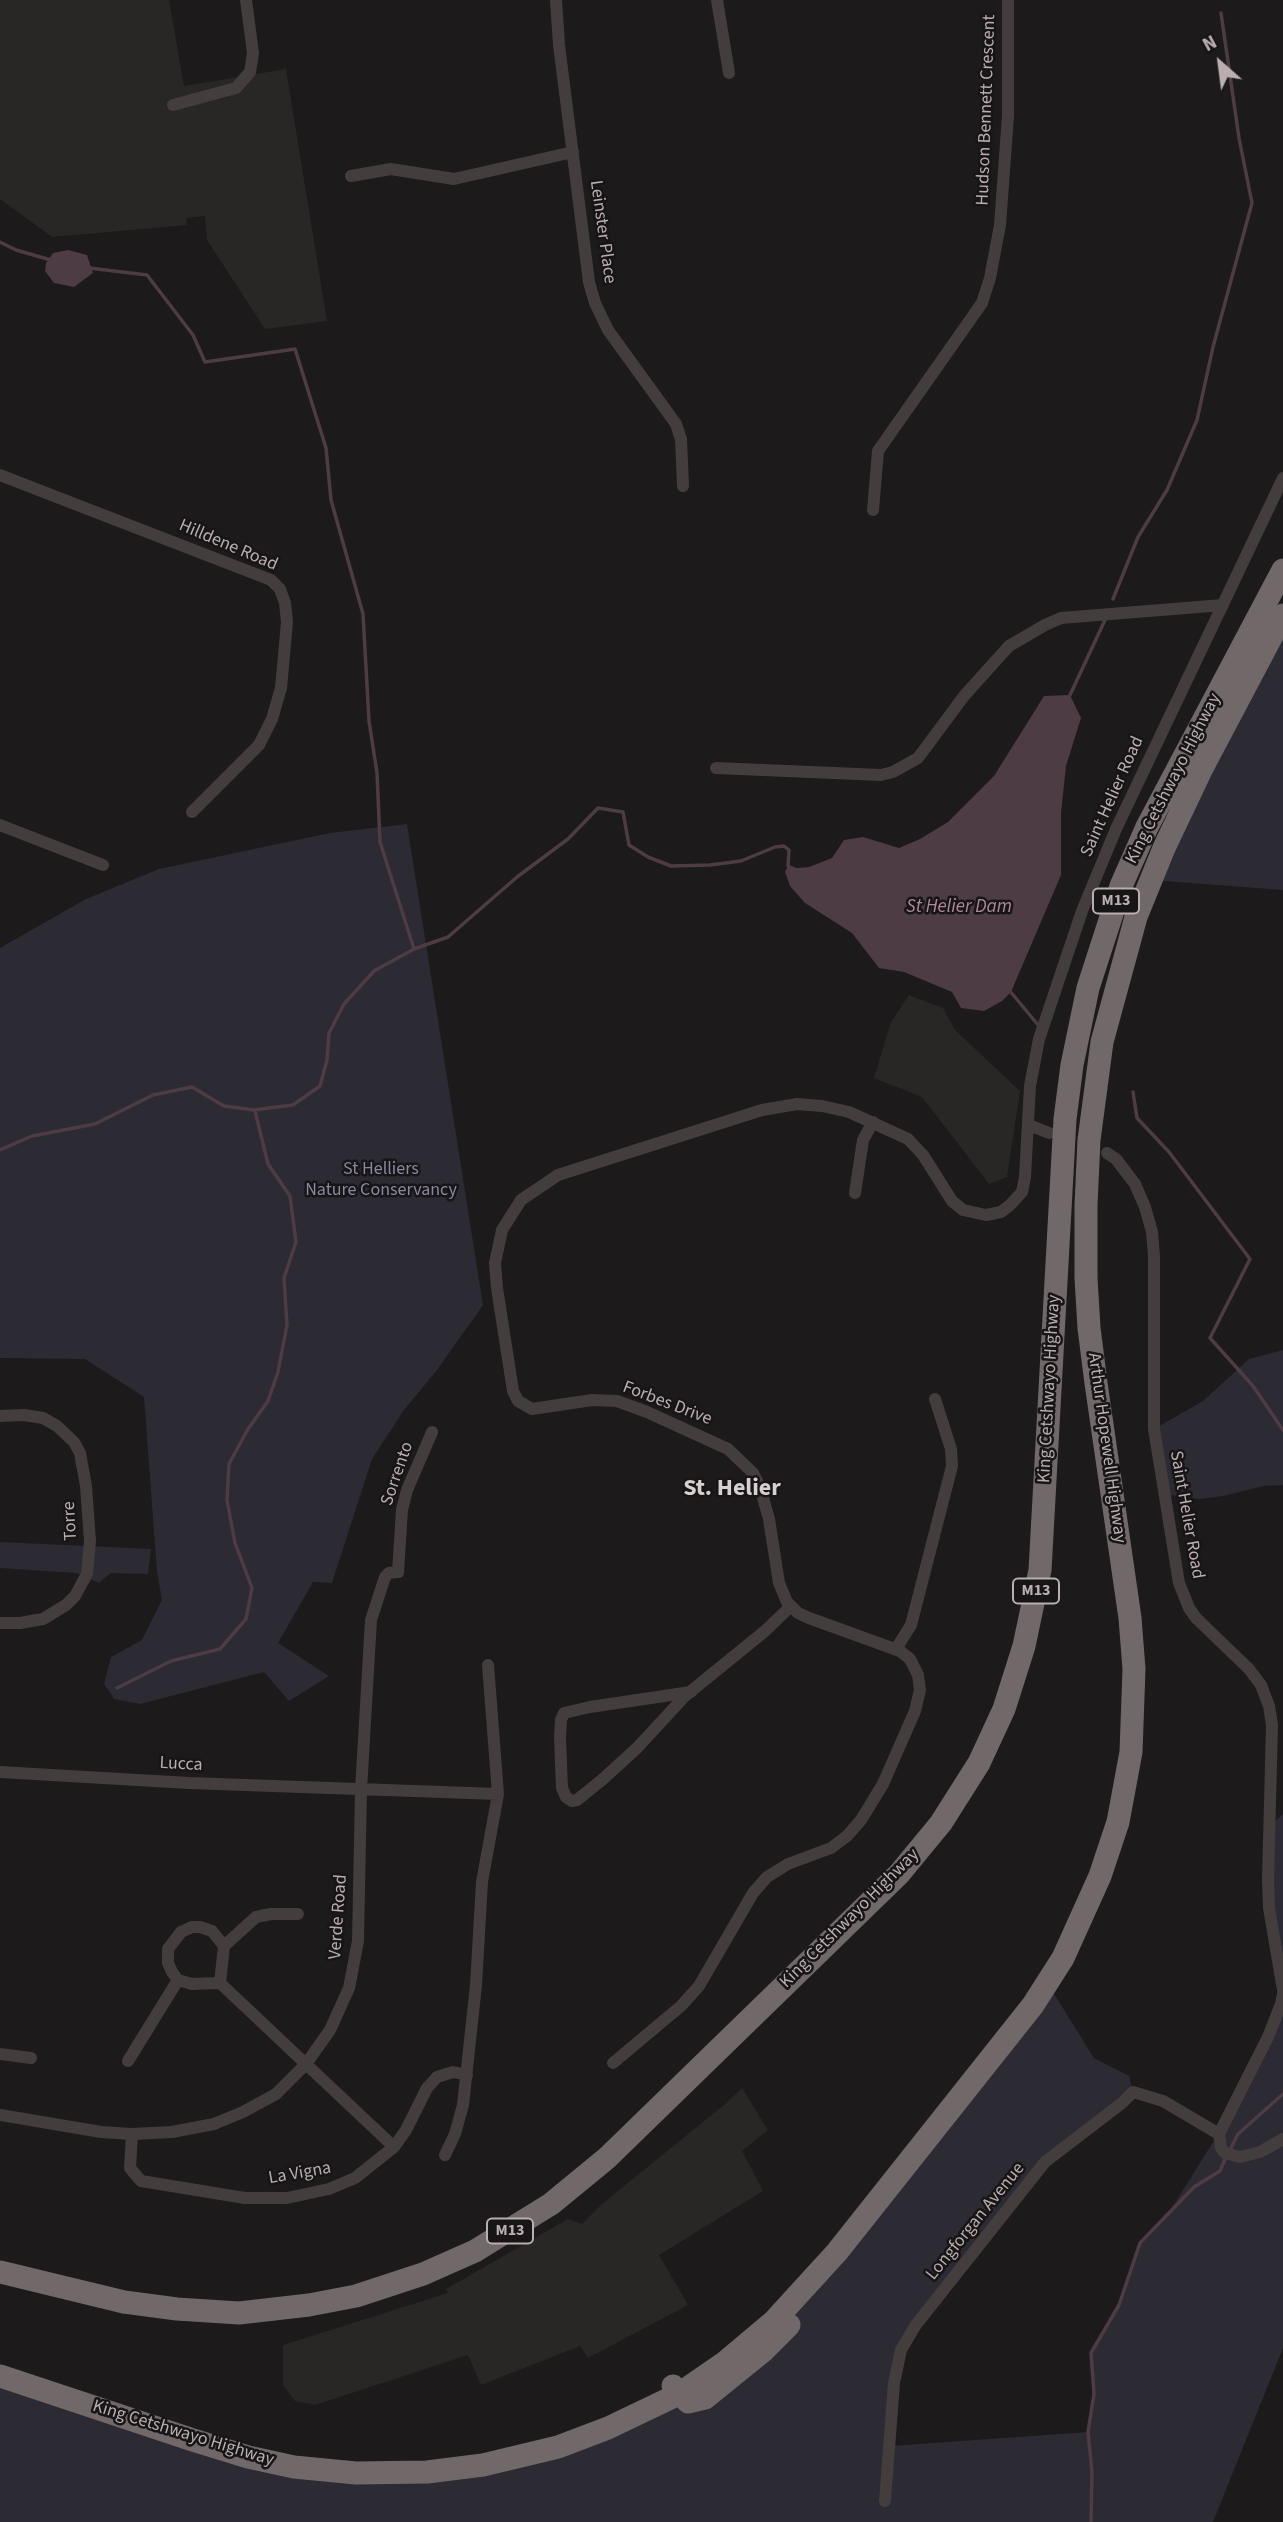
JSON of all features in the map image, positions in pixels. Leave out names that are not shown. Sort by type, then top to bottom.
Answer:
[{"type":"highway","name":"King Cetshwayo Highway","points":[[0,2272],[124,2302],[239,2313],[309,2305],[356,2296],[404,2281],[458,2259],[525,2222],[607,2158],[899,1878],[941,1823],[979,1763],[1004,1709],[1030,1624],[1040,1570],[1065,1119],[1072,1065],[1088,988],[1121,886],[1147,827],[1283,570]]},
{"type":"highway","name":"King Cetshwayo Highway","points":[[1086,1278],[1086,1205],[1091,1115],[1102,1042],[1136,917],[1164,848],[1202,768],[1283,615]]},
{"type":"highway","name":"Arthur Hopewell Highway","points":[[1086,1278],[1096,1383],[1130,1618]]},
{"type":"highway","name":"King Cetshwayo Highway","points":[[0,2376],[247,2457],[294,2467],[356,2473],[427,2472],[483,2465],[558,2447],[608,2428],[724,2363],[774,2321],[815,2278],[1033,2005],[1063,1958],[1085,1911],[1118,1822],[1129,1768],[1134,1682],[1130,1618]]},
{"type":"street","points":[[173,105],[236,88],[250,72],[253,54],[246,0]]},
{"type":"street","name":"Leinster Place","points":[[556,0],[559,45],[589,282],[595,303],[608,330],[676,424],[681,439],[683,486]]},
{"type":"street","points":[[717,0],[729,73]]},
{"type":"street","name":"Hudson Bennett Crescent","points":[[873,510],[878,451],[982,303],[996,254],[1008,116],[1008,0]]},
{"type":"street","points":[[351,176],[391,169],[454,178],[573,152]]},
{"type":"street","name":"Hilldene Road","points":[[0,475],[271,580],[280,589],[287,622],[281,688],[272,719],[259,745],[191,812]]},
{"type":"street","name":"Saint Helier Road","points":[[1029,1125],[1030,1086],[1039,1039],[1082,911],[1116,829],[1283,478]]},
{"type":"street","points":[[716,768],[881,775],[893,772],[918,758],[964,696],[1009,646],[1045,625],[1061,618],[1223,606]]},
{"type":"street","points":[[0,825],[103,865]]},
{"type":"street","name":"Forbes Drive","points":[[791,1606],[782,1594],[779,1583],[769,1518],[757,1479],[728,1449],[617,1401],[592,1400],[532,1409],[518,1401],[513,1391],[495,1263],[508,1218],[521,1199],[548,1180],[569,1171],[775,1107],[797,1104],[849,1112],[908,1139],[918,1148],[952,1201],[971,1213],[986,1215],[1001,1212],[1022,1192],[1027,1166],[1029,1125]]},
{"type":"street","points":[[855,1193],[863,1140],[873,1122]]},
{"type":"street","points":[[1029,1125],[1049,1133]]},
{"type":"street","name":"Saint Helier Road","points":[[1107,1153],[1116,1159],[1135,1184],[1152,1231],[1154,1429],[1179,1583],[1196,1618],[1249,1670],[1261,1685],[1269,1706],[1272,1734],[1269,1908],[1283,1992],[1268,2037],[1219,2134]]},
{"type":"street","points":[[896,1649],[911,1625],[952,1465],[951,1449],[934,1399]]},
{"type":"street","name":"Torre","points":[[0,1416],[24,1415],[43,1418],[57,1426],[74,1442],[80,1453],[86,1486],[90,1541],[87,1574],[75,1596],[66,1605],[43,1619],[0,1623]]},
{"type":"street","name":"Sorrento","points":[[398,1572],[402,1510],[407,1490],[432,1432]]},
{"type":"street","name":"Verde Road","points":[[0,2115],[102,2132],[172,2132],[230,2119],[276,2094],[306,2064],[330,2030],[349,1988],[358,1941],[361,1790],[372,1620],[382,1583],[389,1573],[398,1572]]},
{"type":"street","points":[[613,2063],[681,2006],[699,1986],[753,1892],[767,1877],[788,1864],[831,1848],[847,1836],[861,1820],[883,1784],[918,1702],[920,1690],[918,1675],[910,1659],[896,1649],[809,1618],[791,1606],[691,1692],[603,1779],[577,1800],[572,1801],[566,1797],[562,1788],[560,1737],[564,1713],[691,1692]]},
{"type":"street","points":[[445,2155],[460,2120],[467,2075],[482,1882],[498,1794],[488,1665]]},
{"type":"street","name":"Lucca","points":[[0,1772],[361,1790]]},
{"type":"street","points":[[361,1790],[498,1794]]},
{"type":"street","points":[[220,1983],[224,1946],[256,1917],[298,1914]]},
{"type":"street","points":[[224,1946],[212,1931],[192,1927],[181,1932],[171,1943],[168,1963],[178,1980],[192,1984],[220,1983],[394,2147]]},
{"type":"street","points":[[128,2062],[178,1980]]},
{"type":"street","points":[[0,2054],[31,2058]]},
{"type":"street","name":"La Vigna","points":[[132,2134],[130,2168],[141,2180],[258,2199],[287,2198],[342,2185],[355,2178],[394,2147],[433,2081],[448,2073],[467,2075]]},
{"type":"street","name":"Longforgan Avenue","points":[[885,2501],[894,2383],[901,2350],[915,2326],[1045,2162],[1133,2092],[1163,2101],[1219,2134]]},
{"type":"street","points":[[1219,2134],[1221,2148],[1225,2153],[1240,2157],[1260,2152],[1283,2139]]},
{"type":"shaded area","points":[[0,0],[169,0],[184,86],[286,69],[327,321],[265,329],[207,240],[205,216],[186,218],[187,225],[52,237],[0,199]]},
{"type":"shaded area","points":[[909,995],[943,1008],[955,1030],[1020,1091],[1007,1177],[989,1184],[922,1097],[874,1078],[891,1022]]},
{"type":"shaded area","points":[[742,2088],[768,2130],[742,2151],[763,2191],[659,2255],[688,2305],[588,2358],[580,2346],[481,2385],[468,2355],[315,2405],[295,2401],[283,2385],[283,2345],[448,2293],[446,2289],[568,2219],[582,2224],[602,2204]]},
{"type":"green space","points":[[1283,615],[1283,890],[1151,880]]},
{"type":"green space","name":"St Helliers Nature Conservancy","points":[[407,824],[483,1305],[437,1370],[404,1410],[372,1459],[332,1583],[313,1582],[278,1643],[329,1676],[289,1701],[264,1672],[140,1704],[114,1699],[104,1684],[111,1657],[142,1640],[162,1600],[157,1572],[144,1397],[85,1359],[0,1358],[0,948],[86,899],[159,869],[330,833]]},
{"type":"green space","points":[[1283,1350],[1283,1485],[1264,1486],[1199,1499],[1163,1494],[1154,1429],[1203,1401],[1249,1359]]},
{"type":"green space","points":[[0,1542],[151,1549],[148,1574],[111,1573],[99,1583],[76,1573],[0,1568]]},
{"type":"green space","points":[[1283,1814],[1283,1990],[1274,1933],[1268,1827]]},
{"type":"green space","points":[[1048,1984],[1094,2058],[1129,2076],[1133,2092],[1061,2148],[901,2350],[891,2446],[1088,2432],[1094,2394],[1091,2353],[1119,2305],[1140,2243],[1170,2211],[1218,2134],[1283,1994],[1283,2348],[1213,2522],[0,2522],[0,2376],[248,2457],[427,2472],[608,2428],[774,2321]]},
{"type":"water","points":[[68,250],[87,255],[93,273],[74,287],[54,283],[45,271],[46,263],[53,253]]},
{"type":"water","name":"St Helier Dam","points":[[1070,695],[1081,718],[1066,766],[1061,813],[1061,875],[1011,992],[1002,1001],[984,1011],[961,1008],[952,992],[904,972],[879,968],[852,933],[805,903],[790,886],[785,872],[788,866],[809,867],[832,858],[844,840],[863,837],[899,848],[948,822],[994,776],[1044,696]]},
{"type":"waterway","points":[[1113,599],[1138,537],[1167,490],[1197,420],[1213,347],[1252,203],[1239,138],[1221,13]]},
{"type":"waterway","points":[[0,242],[16,250],[51,260]]},
{"type":"waterway","points":[[89,268],[147,275],[193,335],[205,362],[295,349],[326,448],[331,500],[363,614],[369,721],[377,773],[380,842],[414,949]]},
{"type":"waterway","points":[[1070,695],[1105,620]]},
{"type":"waterway","points":[[0,1150],[32,1136],[95,1124],[153,1095],[192,1087],[224,1106],[254,1110],[293,1105],[320,1086],[327,1060],[329,1033],[344,1004],[374,971],[414,949],[448,937],[517,877],[568,839],[598,808],[623,812],[629,845],[648,857],[671,866],[741,861],[784,846],[789,850],[788,866],[792,868]]},
{"type":"waterway","points":[[1009,990],[1039,1026]]},
{"type":"waterway","points":[[1133,1092],[1137,1118],[1169,1152],[1250,1259],[1210,1338],[1253,1386],[1283,1430]]},
{"type":"waterway","points":[[117,1688],[171,1661],[220,1649],[246,1619],[252,1588],[235,1543],[227,1500],[229,1464],[248,1429],[268,1401],[278,1372],[287,1325],[284,1278],[296,1242],[290,1196],[268,1164],[255,1111]]},
{"type":"waterway","points":[[1230,2150],[1238,2134],[1283,2094]]},
{"type":"waterway","points":[[1091,2522],[1092,2472],[1088,2432],[1094,2394],[1091,2353],[1119,2305],[1140,2243],[1194,2187],[1220,2171],[1226,2157]]},
{"type":"district","name":"St. Helier","points":[[732,1490]]}]
